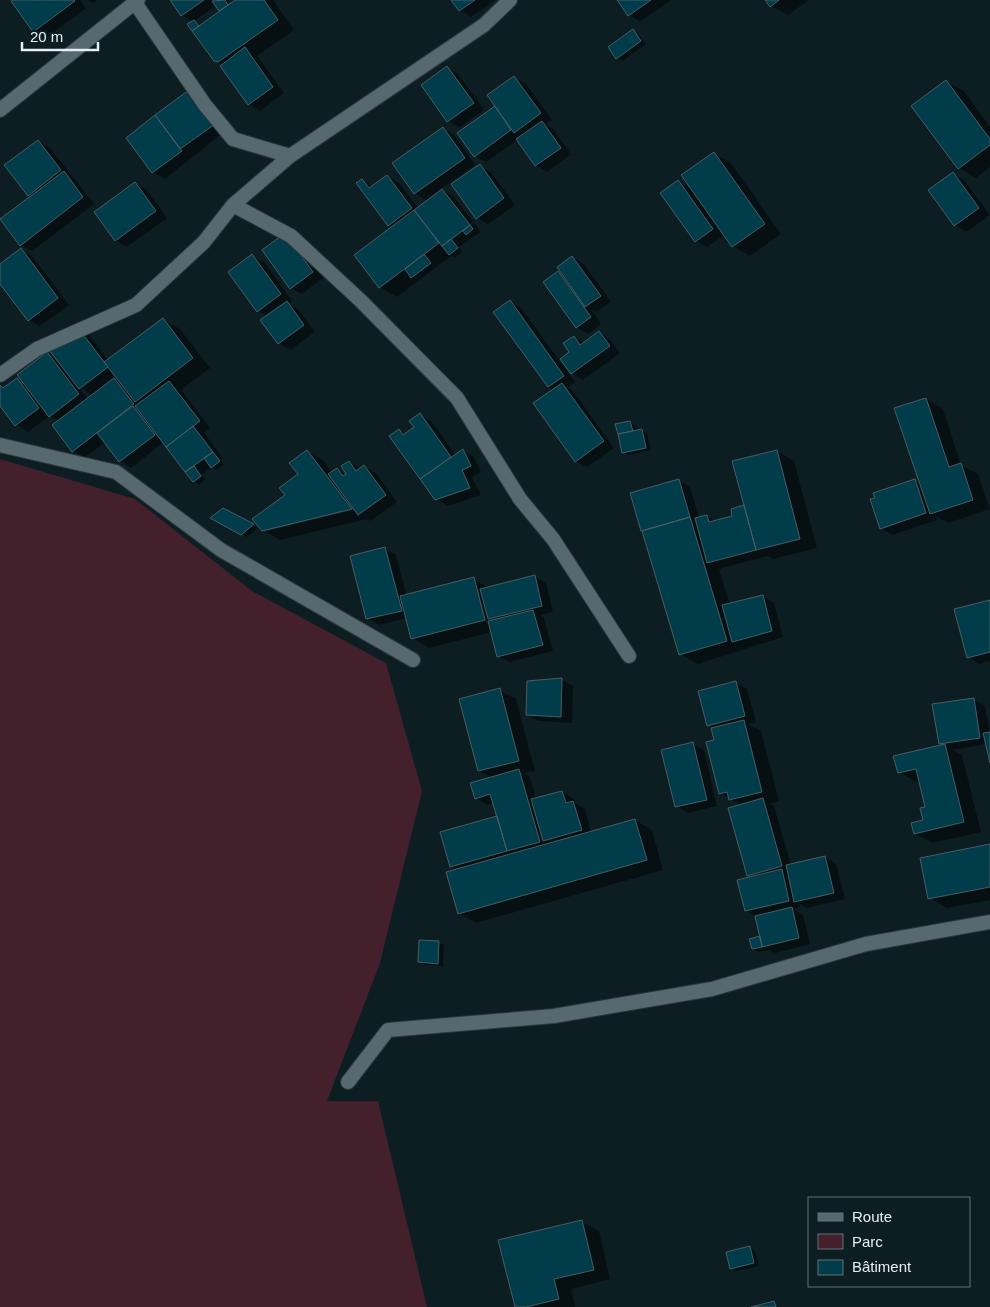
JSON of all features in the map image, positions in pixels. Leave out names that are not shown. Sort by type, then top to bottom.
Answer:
[{"type":"street","points":[[0,375],[37,349],[136,305],[204,242],[233,205],[290,156],[484,25],[510,0]]},
{"type":"street","points":[[0,110],[135,1],[205,105],[233,139],[290,156]]},
{"type":"street","points":[[233,205],[291,236],[361,300],[457,398],[520,499],[553,539],[629,656]]},
{"type":"street","points":[[0,445],[116,472],[221,550],[412,660]]},
{"type":"street","points":[[348,1082],[388,1030],[554,1016],[712,989],[866,944],[990,922]]},
{"type":"green space","points":[[0,459],[135,499],[252,591],[386,663],[422,791],[380,963],[327,1101],[378,1101],[427,1307],[0,1307]]},
{"type":"building","points":[[170,0],[204,0],[181,16]]},
{"type":"building","points":[[225,0],[228,5],[219,11],[212,1]]},
{"type":"building","points":[[235,0],[264,0],[278,20],[218,62],[214,61],[192,31]]},
{"type":"building","points":[[451,0],[475,0],[459,11]]},
{"type":"building","points":[[617,0],[651,0],[628,16]]},
{"type":"building","points":[[765,0],[779,0],[770,7]]},
{"type":"building","points":[[11,1],[75,1],[33,32]]},
{"type":"building","points":[[194,20],[199,26],[192,31],[187,24]]},
{"type":"building","points":[[633,29],[641,41],[616,59],[608,47]]},
{"type":"building","points":[[245,47],[273,87],[248,105],[220,66]]},
{"type":"building","points":[[447,66],[474,103],[447,122],[421,85]]},
{"type":"building","points":[[514,76],[541,113],[514,133],[487,95]]},
{"type":"building","points":[[946,80],[990,139],[990,145],[958,169],[911,106]]},
{"type":"building","points":[[189,90],[215,124],[180,149],[155,115]]},
{"type":"building","points":[[495,106],[511,130],[474,157],[457,133]]},
{"type":"building","points":[[155,115],[182,151],[152,173],[126,138]]},
{"type":"building","points":[[542,121],[561,148],[535,166],[516,139]]},
{"type":"building","points":[[443,127],[465,158],[414,194],[392,163]]},
{"type":"building","points":[[38,140],[61,170],[28,196],[4,165]]},
{"type":"building","points":[[714,152],[765,224],[732,247],[681,175]]},
{"type":"building","points":[[480,164],[504,198],[476,219],[451,184]]},
{"type":"building","points":[[64,171],[83,197],[20,246],[0,219]]},
{"type":"building","points":[[953,172],[979,208],[954,226],[928,190]]},
{"type":"building","points":[[387,175],[412,208],[388,226],[356,183],[362,179],[369,188]]},
{"type":"building","points":[[678,180],[713,229],[695,242],[660,193]]},
{"type":"building","points":[[135,182],[156,211],[115,241],[94,212]]},
{"type":"building","points":[[442,189],[470,225],[442,246],[414,210]]},
{"type":"building","points":[[414,210],[439,243],[379,288],[354,255]]},
{"type":"building","points":[[470,225],[473,229],[466,235],[463,231]]},
{"type":"building","points":[[285,233],[313,272],[290,289],[262,250]]},
{"type":"building","points":[[451,239],[458,248],[449,255],[442,246]]},
{"type":"building","points":[[21,248],[58,298],[28,321],[0,284],[0,264]]},
{"type":"building","points":[[252,254],[281,294],[257,312],[228,272]]},
{"type":"building","points":[[424,254],[431,263],[411,278],[405,269]]},
{"type":"building","points":[[572,256],[601,296],[585,307],[557,267]]},
{"type":"building","points":[[558,271],[591,317],[576,328],[543,282]]},
{"type":"building","points":[[510,300],[564,376],[548,387],[493,312]]},
{"type":"building","points":[[287,301],[304,325],[278,344],[260,320]]},
{"type":"building","points":[[163,318],[193,358],[135,402],[104,362]]},
{"type":"building","points":[[78,328],[108,367],[79,389],[49,350]]},
{"type":"building","points":[[599,331],[610,346],[571,374],[560,359],[569,352],[563,343],[574,336],[580,345]]},
{"type":"building","points":[[47,352],[79,394],[49,417],[17,375]]},
{"type":"building","points":[[17,378],[39,408],[15,426],[0,406],[0,385],[3,388]]},
{"type":"building","points":[[114,378],[134,404],[72,452],[52,425]]},
{"type":"building","points":[[169,381],[200,421],[166,447],[135,406]]},
{"type":"building","points":[[562,383],[604,441],[575,462],[533,403]]},
{"type":"building","points":[[926,398],[949,467],[961,463],[973,500],[930,514],[894,408]]},
{"type":"building","points":[[133,406],[155,435],[119,462],[97,433]]},
{"type":"building","points":[[420,413],[451,457],[420,479],[389,436],[399,429],[403,435],[414,427],[409,421]]},
{"type":"building","points":[[630,421],[633,431],[618,434],[615,424]]},
{"type":"building","points":[[193,426],[213,452],[185,472],[166,447]]},
{"type":"building","points":[[642,429],[646,448],[622,453],[618,434]]},
{"type":"building","points":[[463,449],[471,466],[462,470],[470,488],[435,500],[420,479]]},
{"type":"building","points":[[307,450],[352,509],[262,531],[252,519],[285,495],[279,488],[298,474],[289,463]]},
{"type":"building","points":[[777,450],[800,539],[756,550],[732,461]]},
{"type":"building","points":[[213,452],[220,461],[211,468],[204,458]]},
{"type":"building","points":[[349,461],[356,471],[364,465],[386,495],[358,515],[328,474],[337,468],[343,476],[346,474],[341,466]]},
{"type":"building","points":[[194,466],[201,476],[193,482],[185,472]]},
{"type":"building","points":[[679,479],[690,517],[641,531],[630,493]]},
{"type":"building","points":[[915,479],[926,513],[880,529],[870,499],[875,498],[873,493]]},
{"type":"building","points":[[744,505],[756,550],[707,563],[695,518],[707,515],[709,522],[732,516],[731,509]]},
{"type":"building","points":[[223,508],[254,524],[241,535],[210,518]]},
{"type":"building","points":[[690,517],[727,641],[679,655],[642,531]]},
{"type":"building","points":[[385,547],[402,611],[366,619],[350,556]]},
{"type":"building","points":[[535,575],[542,606],[488,619],[480,589]]},
{"type":"building","points":[[474,577],[485,620],[411,639],[400,596]]},
{"type":"building","points":[[763,595],[772,631],[732,642],[722,605]]},
{"type":"building","points":[[990,600],[990,652],[967,658],[954,609]]},
{"type":"building","points":[[533,610],[543,645],[497,657],[488,621]]},
{"type":"building","points":[[562,678],[561,717],[526,715],[527,681]]},
{"type":"building","points":[[736,681],[745,716],[707,726],[698,691]]},
{"type":"building","points":[[500,688],[519,761],[478,771],[459,699]]},
{"type":"building","points":[[974,698],[980,738],[939,744],[932,704]]},
{"type":"building","points":[[744,720],[762,792],[729,800],[727,792],[719,794],[706,742],[714,740],[711,728]]},
{"type":"building","points":[[990,732],[990,763],[983,733]]},
{"type":"building","points":[[693,742],[707,800],[675,807],[661,750]]},
{"type":"building","points":[[945,744],[964,822],[914,834],[911,823],[923,820],[920,808],[925,807],[916,769],[898,773],[893,756]]},
{"type":"building","points":[[519,769],[540,842],[507,851],[490,794],[475,799],[470,783]]},
{"type":"building","points":[[562,791],[566,803],[573,801],[582,830],[543,841],[531,799]]},
{"type":"building","points":[[763,798],[782,866],[747,876],[728,808]]},
{"type":"building","points":[[497,816],[507,851],[450,867],[440,832]]},
{"type":"building","points":[[635,819],[647,860],[458,914],[446,872]]},
{"type":"building","points":[[990,844],[990,887],[928,899],[920,858]]},
{"type":"building","points":[[825,856],[834,893],[794,902],[786,865]]},
{"type":"building","points":[[782,869],[789,901],[745,911],[737,880]]},
{"type":"building","points":[[792,907],[799,938],[762,947],[755,916]]},
{"type":"building","points":[[760,936],[762,947],[752,949],[749,939]]},
{"type":"building","points":[[419,940],[439,941],[438,964],[418,962]]},
{"type":"building","points":[[582,1220],[594,1270],[554,1279],[559,1299],[526,1307],[515,1307],[498,1240]]},
{"type":"building","points":[[750,1246],[754,1263],[730,1269],[726,1252]]},
{"type":"building","points":[[774,1301],[776,1307],[751,1307]]}]
